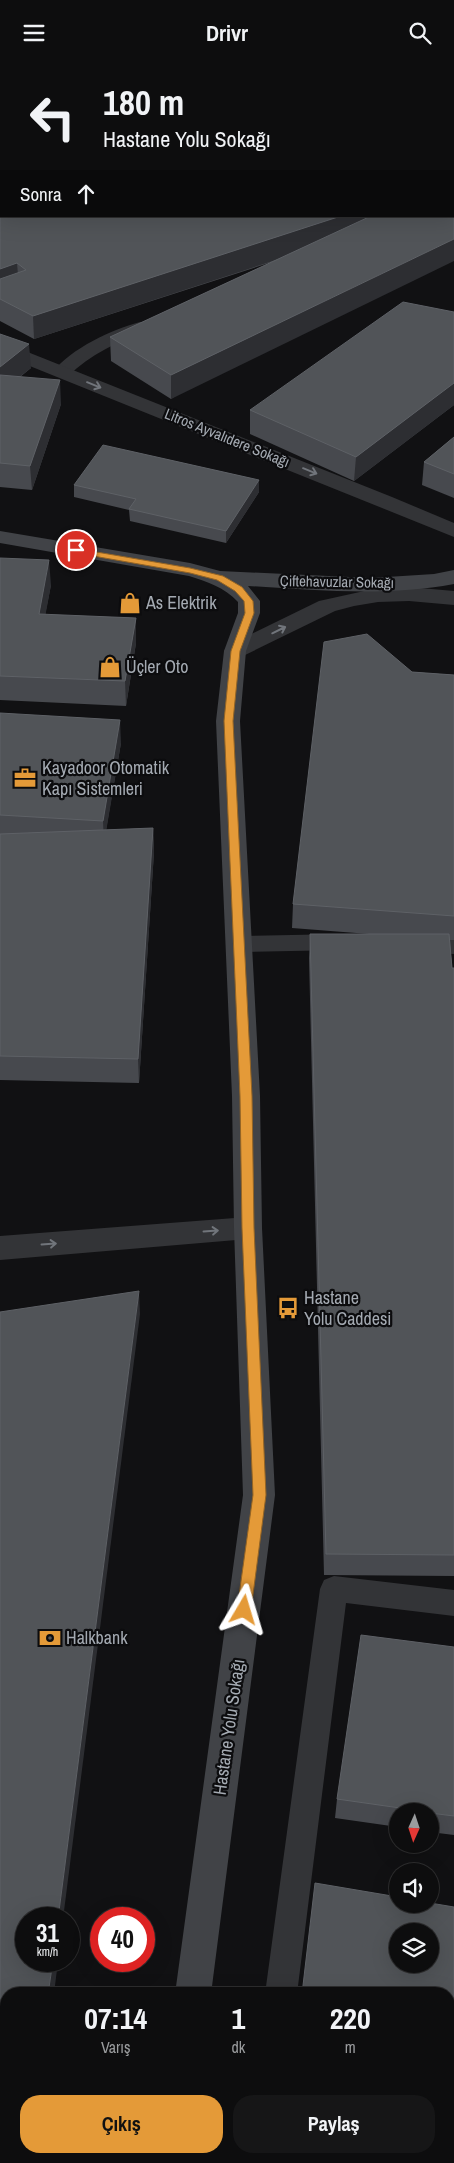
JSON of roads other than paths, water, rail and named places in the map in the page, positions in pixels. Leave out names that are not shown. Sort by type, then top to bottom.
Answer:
[{"type":"street","name":"Litros Ayvalıdere Sokağı","points":[[0,347],[385,501],[454,531]]},
{"type":"street","points":[[0,537],[190,570],[220,578]]},
{"type":"street","name":"Çiftehavuzlar Sokağı","points":[[220,578],[371,585],[434,581],[454,577]]},
{"type":"street","name":"Hastane Yolu Sokağı","points":[[194,1987],[260,1495],[248,1228],[246,1096],[228,721],[236,651],[249,613],[249,601],[238,589],[220,578]]},
{"type":"street","points":[[236,651],[327,606],[354,599],[378,595],[409,594],[454,598]]},
{"type":"street","points":[[0,1248],[248,1228]]},
{"type":"lane","points":[[62,372],[80,355],[103,341],[158,321]]},
{"type":"lane","points":[[239,943],[358,942]]},
{"type":"lane","points":[[397,943],[454,946]]},
{"type":"lane","points":[[281,1987],[334,1589],[454,1603]]},
{"type":"place","name":"As Elektrik","points":[[130,603]]},
{"type":"place","name":"Üçler Oto","points":[[110,667]]},
{"type":"place","name":"Kayadoor Otomatik Kapı Sistemleri","points":[[25,778]]},
{"type":"place","name":"Hastane Yolu Caddesi","points":[[288,1308]]},
{"type":"place","name":"Halkbank","points":[[50,1638]]}]
